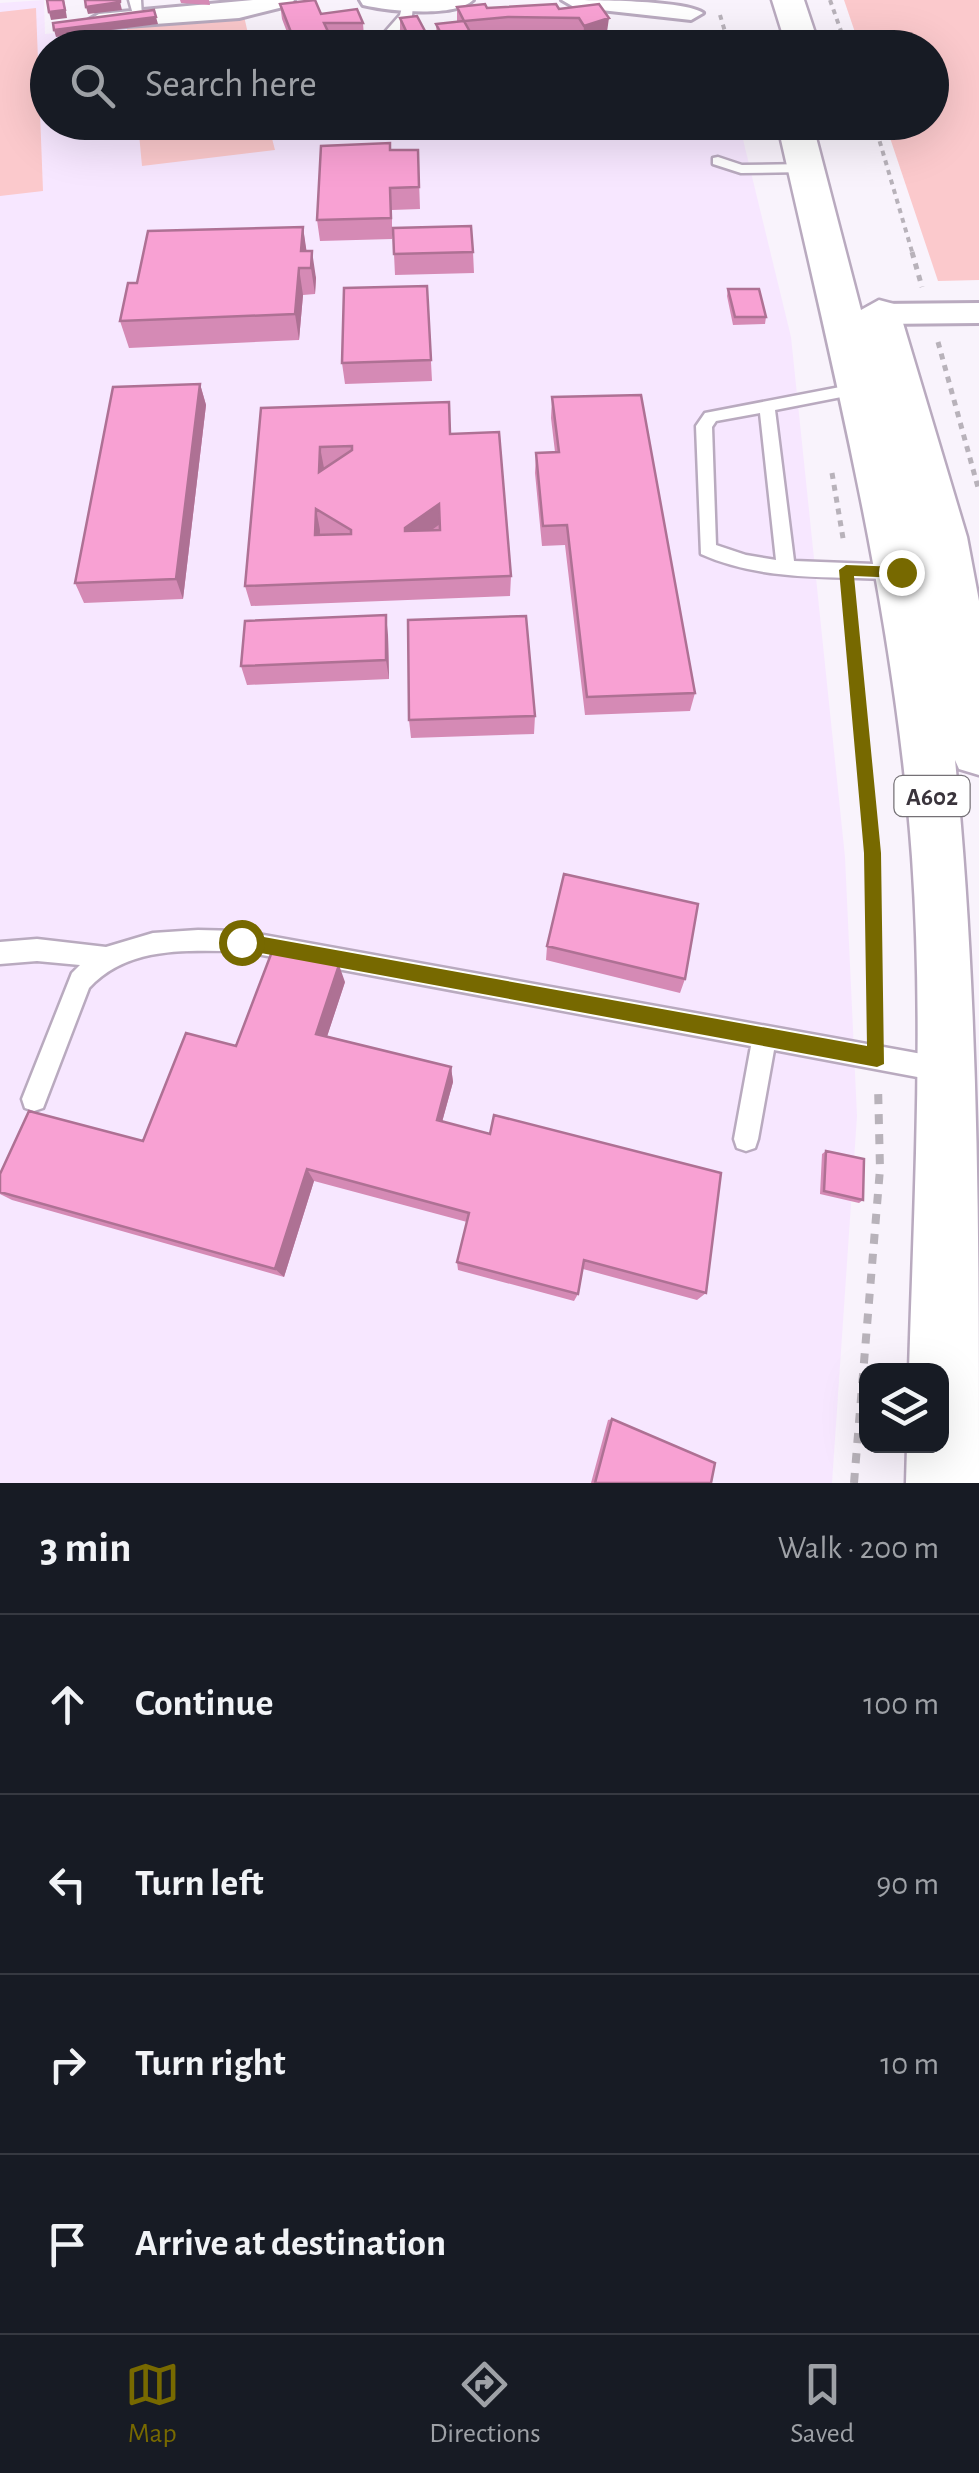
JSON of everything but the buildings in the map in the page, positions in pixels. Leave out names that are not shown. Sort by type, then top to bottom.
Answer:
[{"type":"main road","points":[[760,0],[769,30]]},
{"type":"main road","points":[[788,0],[798,30]]},
{"type":"main road","name":"A602","points":[[798,145],[879,314],[943,537],[979,752]]},
{"type":"main road","name":"A602","points":[[798,145],[840,392],[901,572],[940,856],[951,1071],[945,1483]]},
{"type":"street","points":[[68,24],[137,8],[240,11],[282,0]]},
{"type":"street","points":[[372,0],[408,5],[461,0]]},
{"type":"street","points":[[574,0],[679,12],[662,30]]},
{"type":"street","points":[[879,314],[979,313]]},
{"type":"lane","points":[[392,30],[406,16],[408,5]]},
{"type":"lane","points":[[718,160],[741,169],[798,145]]},
{"type":"lane","points":[[840,392],[721,414],[704,426],[707,549],[720,558],[786,566],[901,572]]},
{"type":"lane","points":[[767,408],[786,566]]},
{"type":"lane","points":[[34,1099],[80,981],[103,956],[116,950],[241,942],[951,1071]]},
{"type":"lane","points":[[0,953],[36,950],[103,956]]},
{"type":"lane","points":[[746,1139],[764,1040]]},
{"type":"path","points":[[715,0],[724,30]]},
{"type":"path","points":[[830,0],[841,30]]},
{"type":"path","points":[[840,392],[846,570],[872,853],[880,1169],[854,1483]]},
{"type":"path","points":[[968,453],[979,444]]},
{"type":"shaded area","points":[[44,0],[45,30],[30,30],[30,140],[743,140],[791,337],[845,857],[857,1116],[832,1483],[0,1483],[0,3]]},
{"type":"shaded area","points":[[844,0],[979,0],[979,280],[938,281],[891,140],[949,140],[949,30],[854,30]]},
{"type":"shaded area","points":[[36,8],[37,30],[30,30],[30,140],[41,140],[43,191],[0,196],[0,12]]},
{"type":"shaded area","points":[[240,16],[245,30],[88,30]]},
{"type":"shaded area","points":[[244,16],[247,30],[127,30]]},
{"type":"shaded area","points":[[140,140],[272,140],[275,150],[142,166]]},
{"type":"route","points":[[241,942],[877,1058],[872,853],[846,570],[901,572]]}]
